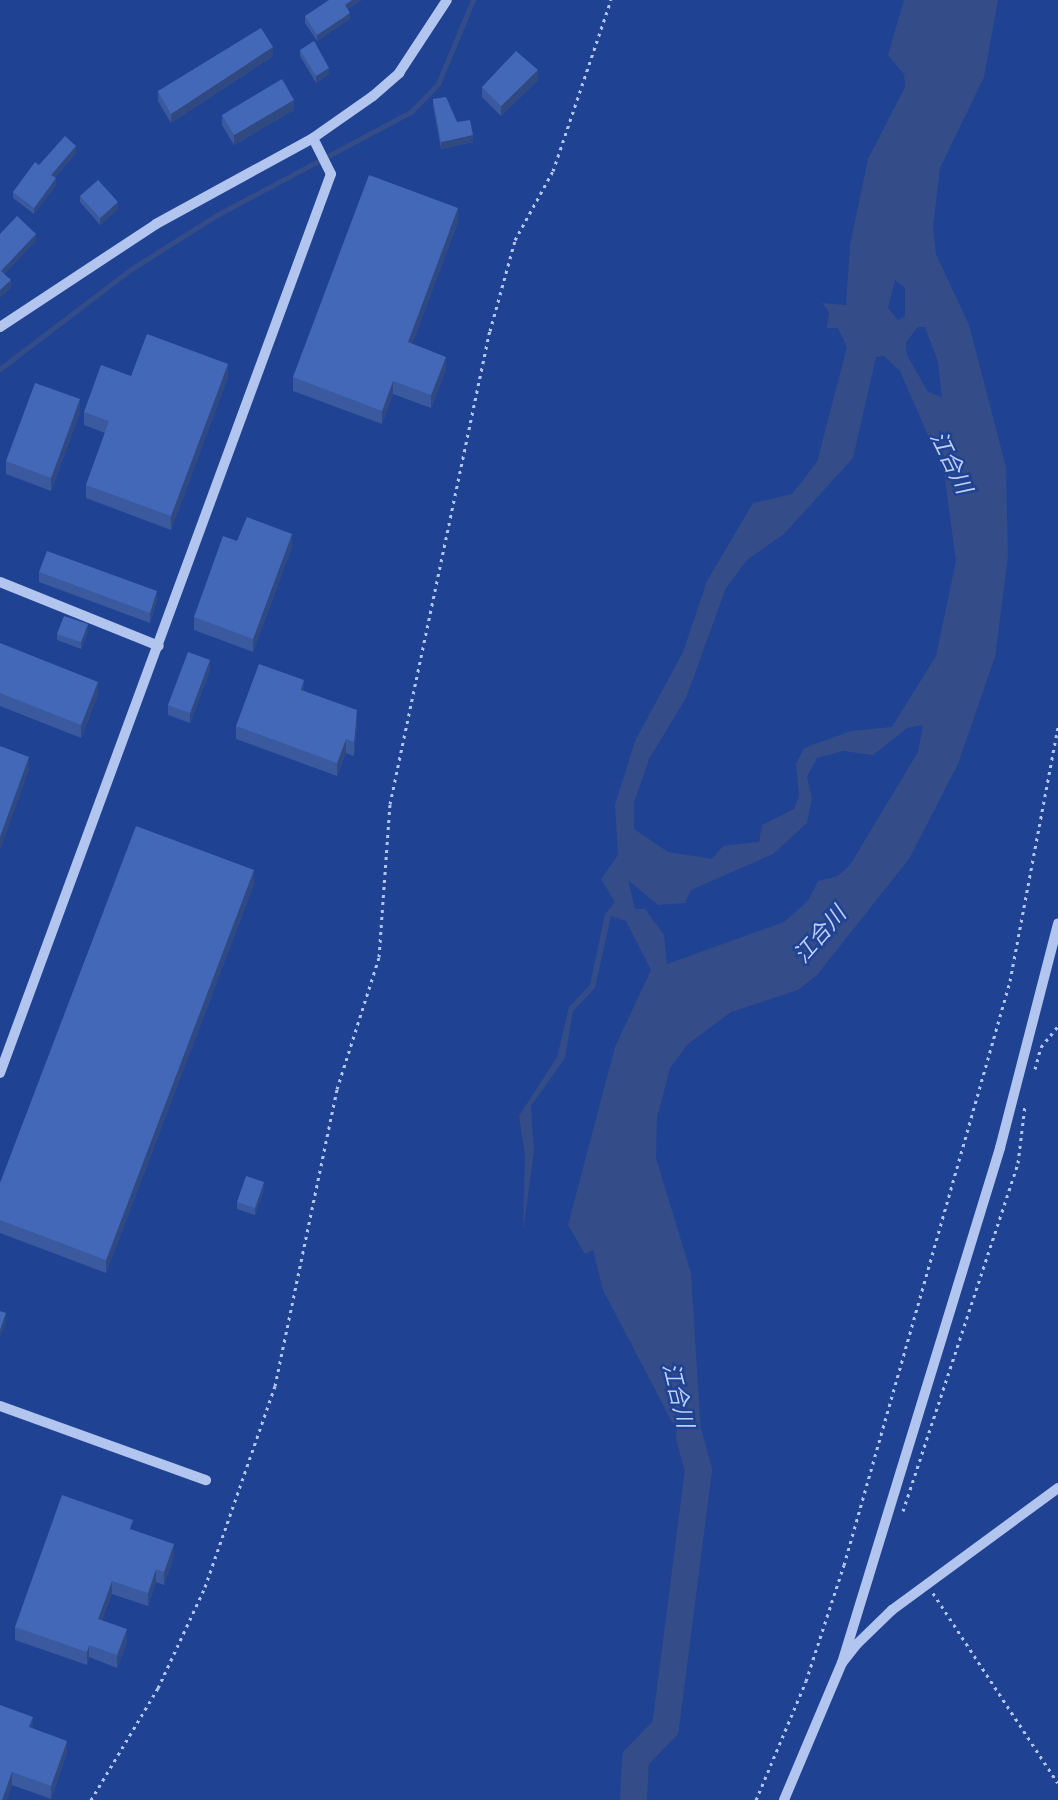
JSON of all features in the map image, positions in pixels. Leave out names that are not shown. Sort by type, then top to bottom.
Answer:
[{"type":"street","points":[[0,327],[156,224],[313,138],[399,73],[447,0]]},
{"type":"street","points":[[0,1073],[331,174],[313,138]]},
{"type":"street","points":[[0,582],[159,646]]},
{"type":"street","points":[[784,1800],[842,1663],[1000,1148],[1058,922]]},
{"type":"street","points":[[0,1406],[206,1480]]},
{"type":"street","points":[[842,1663],[892,1610],[1058,1488]]},
{"type":"path","points":[[91,1800],[158,1688],[205,1587],[275,1386],[337,1089],[379,957],[390,804],[490,331],[515,240],[553,171],[611,0]]},
{"type":"path","points":[[756,1800],[806,1681],[844,1564],[1007,992],[1058,727]]},
{"type":"path","points":[[1032,1080],[1041,1047],[1058,1026]]},
{"type":"path","points":[[897,1521],[910,1499],[1018,1163],[1029,1092]]},
{"type":"path","points":[[927,1584],[1058,1783]]},
{"type":"water","points":[[904,0],[998,0],[984,77],[940,168],[933,227],[936,254],[969,325],[1006,467],[1008,557],[995,657],[958,764],[909,859],[817,975],[798,990],[731,1012],[688,1044],[670,1068],[657,1118],[656,1158],[691,1273],[704,1483],[603,1290],[593,1250],[585,1254],[568,1225],[615,1047],[651,970],[626,921],[611,916],[595,988],[573,1011],[565,1058],[531,1106],[534,1152],[523,1231],[525,1155],[519,1116],[557,1057],[569,1007],[590,985],[605,914],[615,902],[601,879],[618,855],[615,805],[635,741],[683,652],[707,581],[753,503],[792,494],[817,462],[847,347],[838,328],[827,328],[829,312],[822,303],[846,305],[850,245],[868,159],[905,87],[904,74],[888,55]],"holes":[[[895,280],[905,288],[905,316],[898,320],[888,308]],[[918,327],[925,327],[938,362],[942,397],[928,392],[907,355],[906,342]],[[884,356],[900,371],[944,472],[956,561],[936,656],[892,727],[851,731],[804,748],[796,764],[799,795],[794,809],[762,825],[759,842],[723,846],[712,859],[668,852],[634,829],[634,803],[649,759],[686,698],[726,588],[747,560],[784,534],[853,458],[876,357]],[[923,725],[918,752],[850,865],[838,876],[818,881],[808,901],[784,922],[667,964],[664,935],[645,909],[635,909],[628,880],[658,905],[685,903],[691,890],[773,854],[807,823],[812,798],[807,777],[817,758],[843,751],[873,755],[907,728]]]},
{"type":"building","points":[[329,0],[352,0],[345,5],[350,13],[317,35],[305,16]]},
{"type":"building","points":[[261,28],[273,47],[171,114],[158,91]]},
{"type":"building","points":[[314,41],[329,68],[316,76],[300,50]]},
{"type":"building","points":[[516,51],[538,70],[501,106],[482,87]]},
{"type":"building","points":[[282,79],[294,100],[234,135],[222,115]]},
{"type":"building","points":[[446,97],[457,122],[470,120],[473,135],[441,142],[433,99]]},
{"type":"building","points":[[65,136],[76,146],[51,175],[56,178],[34,208],[13,192],[35,162],[39,165]]},
{"type":"building","points":[[369,175],[458,208],[408,342],[446,357],[431,395],[393,381],[382,411],[293,377]]},
{"type":"building","points":[[98,180],[118,202],[100,218],[80,196]]},
{"type":"building","points":[[17,216],[36,234],[1,271],[11,280],[0,290],[0,234]]},
{"type":"building","points":[[147,334],[228,364],[171,516],[86,485],[109,421],[84,412],[101,365],[131,376]]},
{"type":"building","points":[[35,383],[80,399],[51,478],[6,461]]},
{"type":"building","points":[[247,517],[292,534],[253,639],[194,617],[223,536],[237,541]]},
{"type":"building","points":[[47,551],[157,591],[150,613],[39,572]]},
{"type":"building","points":[[64,616],[88,624],[81,642],[57,634]]},
{"type":"building","points":[[0,643],[98,682],[81,725],[0,693]]},
{"type":"building","points":[[188,652],[210,660],[190,713],[168,705]]},
{"type":"building","points":[[259,664],[304,680],[301,690],[357,710],[354,742],[346,739],[337,763],[236,726]]},
{"type":"building","points":[[0,746],[29,757],[0,837]]},
{"type":"building","points":[[136,826],[254,870],[106,1260],[0,1220],[0,1183]]},
{"type":"building","points":[[246,1176],[264,1182],[255,1208],[237,1202]]},
{"type":"building","points":[[0,1311],[6,1313],[0,1330]]},
{"type":"building","points":[[62,1495],[133,1520],[130,1529],[174,1544],[164,1572],[156,1569],[148,1593],[112,1581],[98,1619],[127,1629],[117,1655],[89,1645],[87,1652],[15,1627]]},
{"type":"building","points":[[0,1705],[33,1717],[29,1727],[67,1741],[51,1786],[12,1772],[2,1800],[0,1800]]},
{"type":"waterway","points":[[0,369],[130,270],[217,215],[411,112],[438,84],[473,0]]},
{"type":"waterway","name":"江合川","points":[[633,1800],[635,1758],[665,1727],[698,1470],[689,1436]]}]
